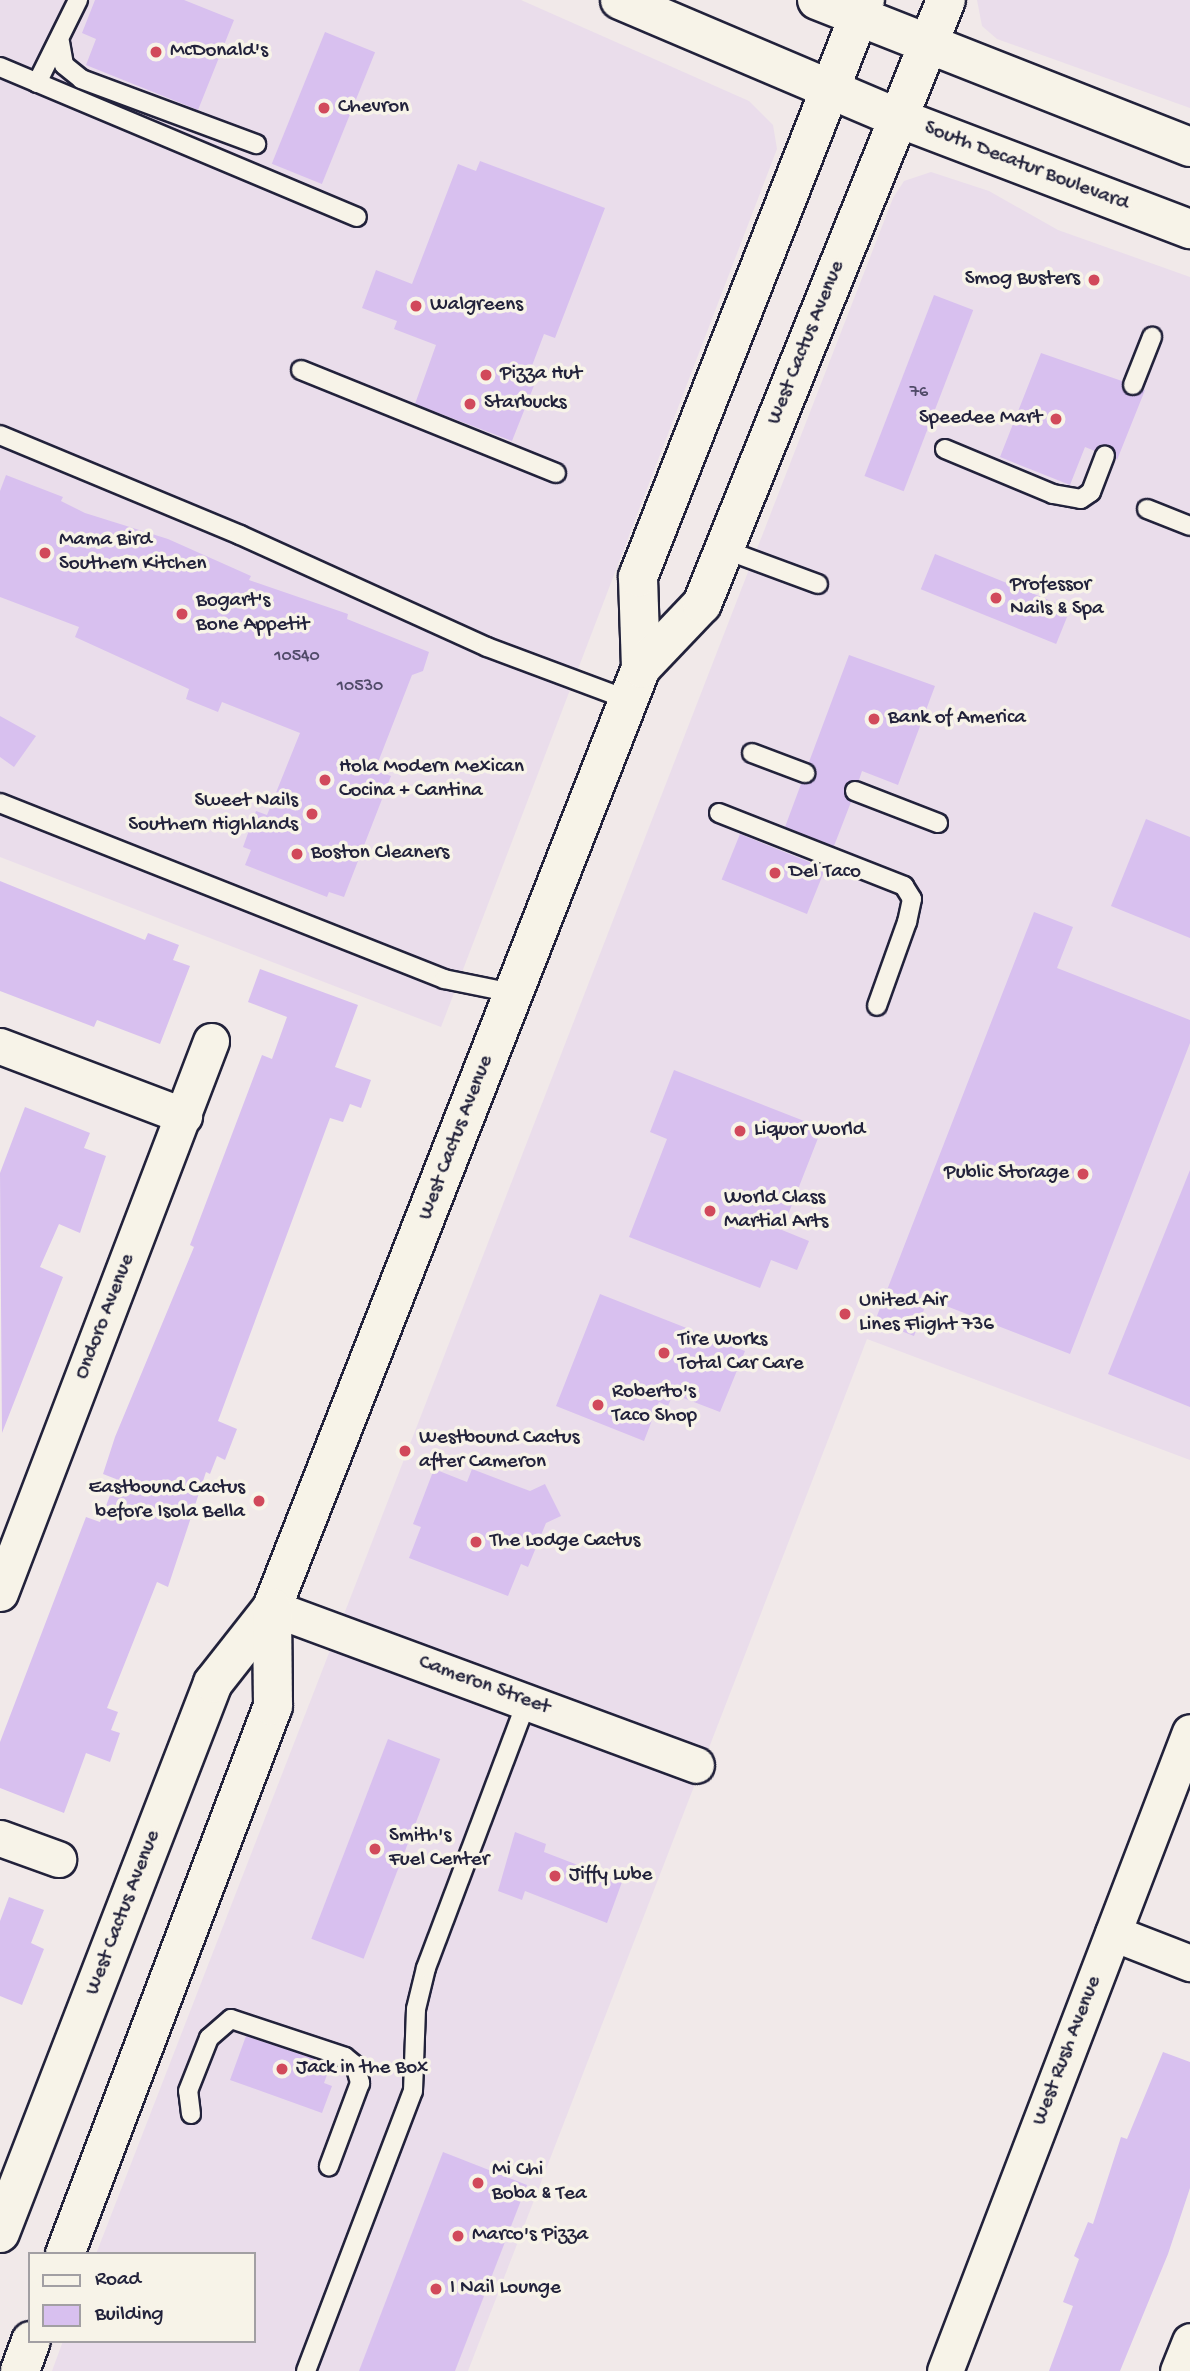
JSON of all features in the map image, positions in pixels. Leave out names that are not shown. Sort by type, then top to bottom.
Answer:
[{"type":"main road","name":"South Decatur Boulevard","points":[[620,0],[862,103],[1190,229]]},
{"type":"main road","points":[[817,0],[872,16],[927,46],[1190,146]]},
{"type":"main road","name":"West Cactus Avenue","points":[[635,684],[638,577],[862,103],[927,46],[946,0]]},
{"type":"main road","name":"West Cactus Avenue","points":[[0,2233],[213,1683],[272,1608],[635,684],[702,604],[726,550],[862,103],[872,16]]},
{"type":"main road","name":"West Cactus Avenue","points":[[66,2252],[273,1706],[272,1608]]},
{"type":"main road","points":[[20,2371],[30,2343]]},
{"type":"street","name":"Ondoro Avenue","points":[[0,1593],[211,1041]]},
{"type":"street","points":[[0,1046],[184,1116]]},
{"type":"street","name":"Cameron Street","points":[[272,1608],[696,1765]]},
{"type":"street","name":"West Rush Avenue","points":[[945,2371],[1190,1732]]},
{"type":"street","points":[[0,1838],[58,1859]]},
{"type":"street","points":[[1113,1933],[1190,1963]]},
{"type":"street","points":[[1178,2371],[1190,2341]]},
{"type":"lane","points":[[37,83],[60,42],[78,0]]},
{"type":"lane","points":[[60,42],[64,65],[81,79],[256,144]]},
{"type":"lane","points":[[0,67],[357,217]]},
{"type":"lane","points":[[1133,385],[1152,337]]},
{"type":"lane","points":[[301,370],[556,473]]},
{"type":"lane","points":[[0,436],[240,535],[487,647],[635,684]]},
{"type":"lane","points":[[945,449],[1053,494],[1081,499],[1091,492],[1105,456]]},
{"type":"lane","points":[[1147,509],[1190,526]]},
{"type":"lane","points":[[726,550],[818,584]]},
{"type":"lane","points":[[752,753],[805,773]]},
{"type":"lane","points":[[855,791],[937,823]]},
{"type":"lane","points":[[0,803],[444,979],[513,993]]},
{"type":"lane","points":[[719,813],[904,886],[912,899],[907,922],[877,1006]]},
{"type":"lane","points":[[306,2371],[414,2091],[416,2009],[426,1968],[527,1701]]},
{"type":"lane","points":[[191,2114],[188,2091],[209,2038],[231,2019],[345,2057],[355,2064],[360,2083],[329,2166]]},
{"type":"shaded area","points":[[0,0],[521,0],[749,101],[773,125],[777,149],[441,1027],[0,857]]},
{"type":"shaded area","points":[[977,0],[1190,0],[1190,108],[997,39],[982,26]]},
{"type":"shaded area","points":[[931,172],[989,191],[1058,230],[1190,277],[1190,1460],[867,1339],[468,2371],[52,2371],[62,2343],[256,2343],[256,2252],[97,2252],[893,198],[904,181]]},
{"type":"building","name":"McDonald's","points":[[95,0],[184,0],[234,20],[198,110],[86,65],[96,39],[82,33]]},
{"type":"building","name":"Chevron","points":[[325,32],[375,52],[322,184],[272,164]]},
{"type":"building","points":[[480,161],[605,208],[555,338],[544,334],[527,379],[535,383],[512,441],[415,404],[436,345],[394,329],[397,321],[362,308],[376,270],[412,284],[458,164],[476,171]]},
{"type":"building","points":[[934,295],[973,310],[904,491],[864,476]]},
{"type":"building","points":[[1041,353],[1122,381],[1129,396],[1145,390],[1117,460],[1110,446],[1095,451],[1085,447],[1070,485],[1000,457]]},
{"type":"building","points":[[6,475],[63,497],[61,501],[85,513],[168,539],[251,576],[249,580],[348,614],[347,619],[429,652],[423,671],[412,675],[375,770],[391,776],[344,897],[329,892],[327,897],[245,865],[251,850],[243,847],[256,811],[267,815],[300,733],[222,702],[218,712],[186,699],[189,689],[75,637],[79,627],[0,597],[0,491]]},
{"type":"building","name":"Professor Nails & Spa","points":[[935,554],[1070,609],[1056,644],[921,589]]},
{"type":"building","name":"Bank of America","points":[[849,655],[935,686],[898,785],[862,771],[859,780],[845,786],[851,802],[834,846],[785,827],[801,784],[816,776],[809,762]]},
{"type":"building","points":[[0,716],[36,736],[14,767],[0,757]]},
{"type":"building","points":[[1146,819],[1190,837],[1190,938],[1111,906]]},
{"type":"building","name":"Del Taco","points":[[740,834],[825,868],[807,914],[722,879]]},
{"type":"building","points":[[0,881],[145,940],[148,933],[179,945],[173,960],[190,966],[160,1044],[97,1020],[94,1027],[0,991]]},
{"type":"building","points":[[1034,912],[1073,927],[1057,968],[1190,1020],[1190,1043],[1070,1354],[928,1299],[914,1336],[875,1321]]},
{"type":"building","points":[[260,969],[358,1005],[335,1067],[371,1080],[361,1108],[350,1104],[343,1122],[330,1118],[218,1421],[237,1429],[225,1460],[217,1456],[210,1474],[206,1472],[168,1587],[157,1582],[107,1708],[118,1712],[111,1730],[120,1733],[110,1762],[86,1753],[64,1813],[0,1788],[0,1742],[86,1517],[100,1522],[116,1479],[103,1474],[115,1437],[194,1247],[190,1245],[262,1055],[272,1059],[287,1017],[248,1002]]},
{"type":"building","points":[[674,1070],[822,1128],[782,1230],[809,1241],[797,1270],[771,1260],[760,1288],[629,1237],[667,1139],[650,1132]]},
{"type":"building","points":[[25,1107],[90,1133],[84,1148],[106,1156],[80,1233],[59,1224],[40,1267],[63,1277],[2,1433],[0,1173]]},
{"type":"building","points":[[1190,1170],[1190,1407],[1108,1374]]},
{"type":"building","points":[[600,1294],[745,1351],[720,1412],[673,1394],[668,1406],[659,1402],[644,1441],[556,1406]]},
{"type":"building","name":"The Lodge Cactus","points":[[434,1469],[467,1482],[472,1469],[530,1491],[545,1484],[561,1516],[546,1523],[528,1567],[521,1564],[508,1596],[409,1558],[421,1527],[413,1524]]},
{"type":"building","name":"Smith's Fuel Center","points":[[388,1739],[440,1759],[364,1959],[311,1939]]},
{"type":"building","name":"Jiffy Lube","points":[[515,1832],[546,1844],[544,1852],[622,1882],[607,1923],[525,1891],[522,1900],[498,1891]]},
{"type":"building","points":[[9,1897],[44,1910],[31,1943],[44,1949],[22,2005],[0,1996],[0,1921]]},
{"type":"building","name":"Jack in the Box","points":[[246,2036],[331,2064],[324,2083],[332,2086],[322,2113],[230,2080]]},
{"type":"building","points":[[1163,2052],[1190,2062],[1190,2188],[1168,2254],[1120,2371],[1049,2371],[1073,2306],[1063,2302],[1079,2259],[1074,2256],[1088,2222],[1093,2224],[1121,2137],[1127,2139]]},
{"type":"building","points":[[443,2152],[527,2185],[455,2371],[359,2371]]},
{"type":"place","name":"McDonald's","points":[[156,52]]},
{"type":"place","name":"Chevron","points":[[324,108]]},
{"type":"place","name":"Smog Busters","points":[[1094,280]]},
{"type":"place","name":"Walgreens","points":[[416,306]]},
{"type":"place","name":"Pizza Hut","points":[[486,375]]},
{"type":"place","name":"Starbucks","points":[[470,404]]},
{"type":"place","name":"Speedee Mart","points":[[1056,419]]},
{"type":"place","name":"Mama Bird Southern Kitchen","points":[[45,553]]},
{"type":"place","name":"Professor Nails & Spa","points":[[996,598]]},
{"type":"place","name":"Bogart's Bone Appetit","points":[[182,614]]},
{"type":"place","name":"Bank of America","points":[[874,719]]},
{"type":"place","name":"Hola Modern Mexican Cocina + Cantina","points":[[325,780]]},
{"type":"place","name":"Sweet Nails Southern Highlands","points":[[312,814]]},
{"type":"place","name":"Boston Cleaners","points":[[297,854]]},
{"type":"place","name":"Del Taco","points":[[775,873]]},
{"type":"place","name":"Liquor World","points":[[740,1131]]},
{"type":"place","name":"Public Storage","points":[[1083,1174]]},
{"type":"place","name":"World Class Martial Arts","points":[[710,1211]]},
{"type":"place","name":"United Air Lines Flight 736","points":[[845,1314]]},
{"type":"place","name":"Tire Works Total Car Care","points":[[664,1353]]},
{"type":"place","name":"Roberto's Taco Shop","points":[[598,1405]]},
{"type":"place","name":"Westbound Cactus after Cameron","points":[[405,1451]]},
{"type":"place","name":"Eastbound Cactus before Isola Bella","points":[[259,1501]]},
{"type":"place","name":"The Lodge Cactus","points":[[476,1542]]},
{"type":"place","name":"Smith's Fuel Center","points":[[375,1849]]},
{"type":"place","name":"Jiffy Lube","points":[[555,1876]]},
{"type":"place","name":"Jack in the Box","points":[[282,2069]]},
{"type":"place","name":"Mi Chi Boba & Tea","points":[[478,2183]]},
{"type":"place","name":"Marco's Pizza","points":[[458,2236]]},
{"type":"place","name":"I Nail Lounge","points":[[436,2289]]}]
